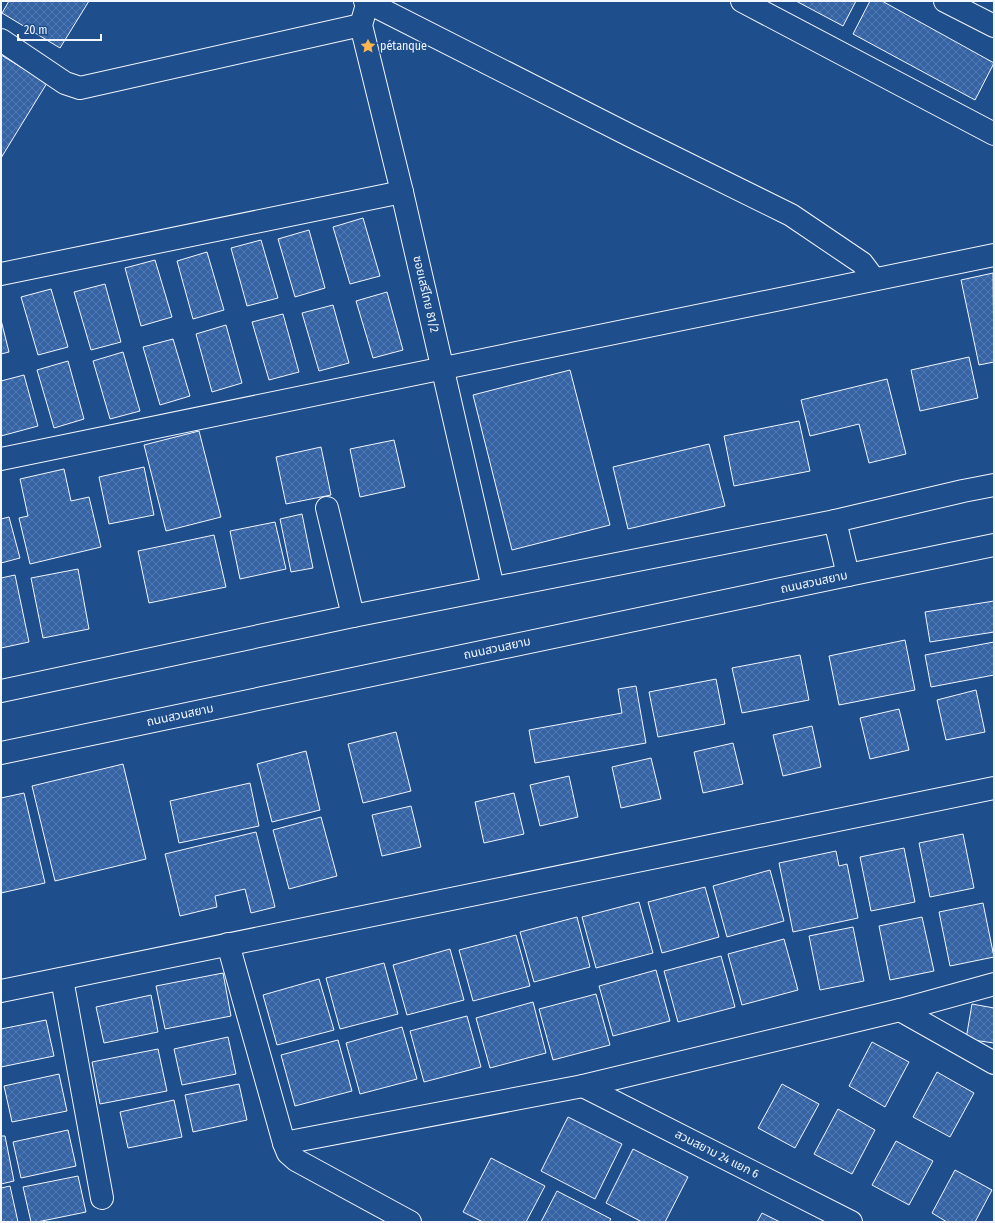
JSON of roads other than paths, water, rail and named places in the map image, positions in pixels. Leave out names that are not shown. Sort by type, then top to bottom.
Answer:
[{"type":"street","points":[[366,1],[631,136],[791,215],[862,264],[874,279]]},
{"type":"street","name":"ซอยเสรีไทย 81/2","points":[[366,1],[361,26],[402,192],[493,588]]},
{"type":"street","points":[[742,1],[994,134]]},
{"type":"street","points":[[945,1],[994,26]]},
{"type":"street","points":[[1,40],[65,84],[80,88],[361,26]]},
{"type":"street","points":[[1,274],[402,192]]},
{"type":"street","points":[[1,459],[994,255]]},
{"type":"street","points":[[1,691],[353,616],[835,521],[962,491],[994,485]]},
{"type":"street","points":[[327,508],[353,616]]},
{"type":"street","points":[[835,521],[848,575]]},
{"type":"street","name":"ถนนสวนสยาม","points":[[1,753],[848,575],[994,546]]},
{"type":"street","points":[[1,991],[994,788]]},
{"type":"street","points":[[228,944],[288,1153],[296,1160],[410,1222]]},
{"type":"street","points":[[62,978],[102,1198]]},
{"type":"street","points":[[284,1143],[583,1086],[900,1010],[994,984]]},
{"type":"street","points":[[900,1010],[994,1063]]},
{"type":"street","name":"สวนสยาม 24 แยก 6","points":[[583,1086],[851,1222]]},
{"type":"place","name":"pétanque","points":[[368,46]]}]
